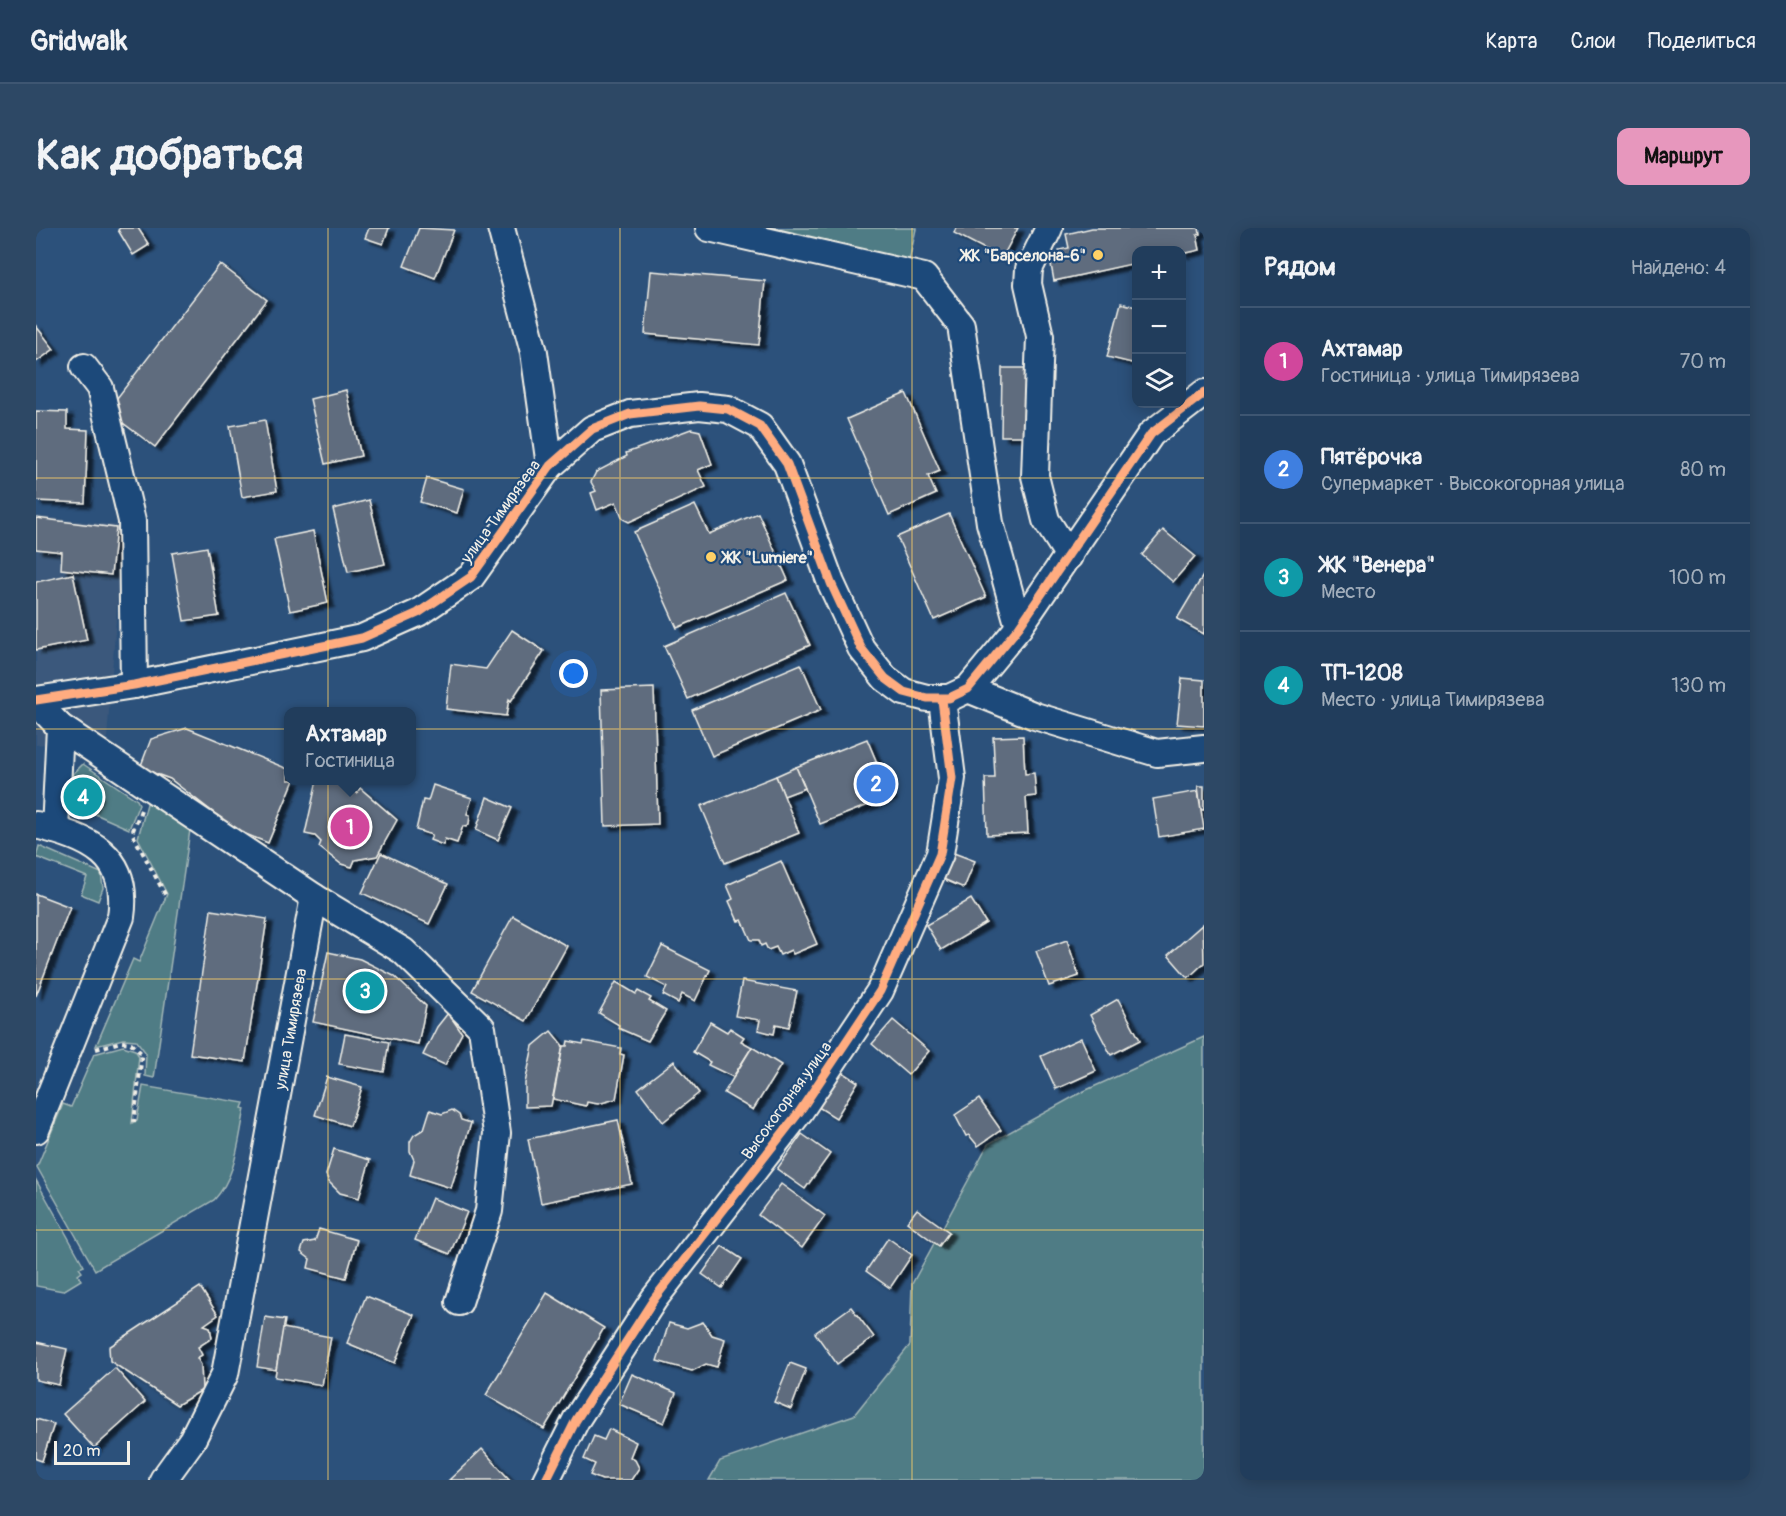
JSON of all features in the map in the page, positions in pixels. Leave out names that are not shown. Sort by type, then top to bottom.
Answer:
[{"type":"street","name":"улица Тимирязева","points":[[501,228],[534,352],[550,466]]},
{"type":"street","points":[[708,228],[924,277],[961,325],[990,523],[1019,627]]},
{"type":"street","points":[[1049,228],[1029,269],[1028,284],[1040,336],[1035,476],[1046,520],[1069,556]]},
{"type":"street","points":[[84,367],[99,388],[132,521],[134,685]]},
{"type":"street","points":[[942,700],[968,689],[1019,627],[1151,434],[1204,393]]},
{"type":"street","name":"улица Тимирязева","points":[[36,701],[134,685],[362,638],[418,613],[471,577],[550,466],[592,429],[630,414],[699,406],[728,409],[760,426],[787,464],[831,583],[861,648],[885,678],[904,692],[942,700]]},
{"type":"street","points":[[968,689],[1035,716],[1157,753],[1204,748]]},
{"type":"street","name":"Высокогорная улица","points":[[546,1480],[576,1420],[654,1299],[800,1112],[880,991],[940,854],[952,778],[942,700]]},
{"type":"street","name":"улица Тимирязева","points":[[36,701],[60,727],[314,897],[225,1374],[192,1440],[163,1480]]},
{"type":"street","points":[[36,1130],[121,917],[123,898],[118,871],[109,858],[98,849],[46,828],[47,785],[60,727]]},
{"type":"street","points":[[314,897],[403,951],[482,1028],[496,1133],[489,1211],[459,1302]]},
{"type":"path","points":[[143,804],[132,833],[166,896]]},
{"type":"path","points":[[62,1063],[121,1042],[137,1047],[143,1064],[134,1122]]},
{"type":"shaded area","points":[[36,516],[123,526],[107,738],[36,745]]},
{"type":"green space","points":[[766,228],[916,228],[916,229],[905,280]]},
{"type":"green space","points":[[83,764],[137,800],[139,804],[129,829],[93,813],[103,791],[72,775]]},
{"type":"green space","points":[[148,800],[191,823],[154,1078],[145,1076],[146,1053],[136,1040],[123,1039],[96,1046],[133,959],[139,962],[167,894],[138,838]]},
{"type":"green space","points":[[39,846],[101,873],[103,888],[98,901],[81,894],[87,877],[36,857]]},
{"type":"green space","points":[[1204,1037],[1204,1480],[709,1480],[720,1461],[854,1415],[910,1345],[912,1284],[988,1144],[1082,1092]]},
{"type":"green space","points":[[123,1046],[135,1050],[139,1056],[132,1123],[137,1120],[143,1086],[244,1103],[242,1108],[245,1109],[232,1169],[228,1180],[214,1200],[95,1270],[37,1167],[63,1104],[71,1107],[94,1054]]},
{"type":"green space","points":[[36,1180],[84,1266],[79,1268],[82,1272],[78,1275],[81,1280],[63,1291],[36,1286]]},
{"type":"building","points":[[138,228],[149,245],[133,255],[118,230]]},
{"type":"building","points":[[369,228],[389,228],[383,244],[365,238]]},
{"type":"building","points":[[419,228],[454,230],[435,278],[404,266]]},
{"type":"building","points":[[956,228],[1018,228],[1002,258],[954,233]]},
{"type":"building","name":"ЖК \"Барселона-6\"","points":[[1092,228],[1199,228],[1200,234],[1197,235],[1200,250],[1186,253],[1186,246],[1132,246],[1132,264],[1054,281],[1050,259],[1061,257],[1059,250],[1069,248],[1066,234]]},
{"type":"building","points":[[220,264],[267,300],[155,447],[107,411]]},
{"type":"building","points":[[651,271],[765,281],[759,345],[645,334]]},
{"type":"building","points":[[1121,303],[1132,306],[1132,363],[1107,357]]},
{"type":"building","points":[[36,326],[54,349],[36,362]]},
{"type":"building","points":[[1002,368],[1030,368],[1029,436],[1001,436]]},
{"type":"building","points":[[346,390],[361,456],[325,464],[310,399]]},
{"type":"building","points":[[906,393],[940,471],[928,476],[936,494],[889,515],[847,419]]},
{"type":"building","points":[[36,411],[67,412],[67,429],[88,430],[85,503],[36,501]]},
{"type":"building","points":[[265,420],[277,491],[242,497],[230,426]]},
{"type":"building","points":[[691,429],[700,431],[712,464],[698,470],[706,487],[629,522],[623,519],[616,502],[597,510],[591,493],[596,491],[591,482],[596,472],[627,456],[626,453]]},
{"type":"building","points":[[427,478],[464,489],[457,513],[420,502]]},
{"type":"building","points":[[369,500],[385,564],[348,572],[333,509]]},
{"type":"building","name":"ЖК \"Lumiere\"","points":[[695,505],[709,534],[758,513],[788,580],[677,628],[634,532]]},
{"type":"building","points":[[949,514],[986,597],[934,620],[897,537]]},
{"type":"building","points":[[36,518],[116,528],[111,575],[61,569],[62,552],[36,549]]},
{"type":"building","points":[[1163,530],[1195,556],[1173,582],[1142,555]]},
{"type":"building","points":[[313,531],[328,603],[290,611],[274,539]]},
{"type":"building","points":[[207,547],[219,616],[184,621],[172,553]]},
{"type":"building","points":[[73,574],[87,640],[36,650],[36,582]]},
{"type":"building","points":[[1204,574],[1204,634],[1177,619]]},
{"type":"building","points":[[786,593],[810,645],[688,699],[664,646]]},
{"type":"building","points":[[512,630],[544,651],[511,701],[509,699],[506,716],[446,709],[451,664],[486,669]]},
{"type":"building","points":[[801,664],[821,710],[712,756],[692,710]]},
{"type":"building","points":[[1182,678],[1204,680],[1204,726],[1177,724]]},
{"type":"building","points":[[654,688],[658,824],[605,826],[601,690]]},
{"type":"building","points":[[187,728],[284,767],[284,785],[292,785],[268,843],[236,830],[170,779],[140,768],[151,739]]},
{"type":"building","points":[[1023,736],[1025,774],[1034,773],[1036,796],[1026,797],[1028,833],[987,835],[985,778],[995,778],[993,737]]},
{"type":"building","points":[[867,739],[891,796],[820,824],[796,767]]},
{"type":"building","points":[[796,767],[805,788],[784,796],[776,776]]},
{"type":"building","points":[[776,776],[799,833],[725,863],[701,806]]},
{"type":"building","points":[[76,785],[97,795],[90,808],[70,798]]},
{"type":"building","points":[[316,785],[347,785],[357,793],[360,788],[397,820],[377,856],[355,860],[352,867],[341,864],[319,847],[321,842],[315,836],[305,834]]},
{"type":"building","points":[[433,785],[472,798],[467,814],[470,815],[469,824],[466,827],[463,826],[457,843],[445,839],[443,845],[430,840],[432,835],[416,830],[423,800],[428,801]]},
{"type":"building","points":[[1198,786],[1204,786],[1204,810],[1201,810]]},
{"type":"building","points":[[1198,791],[1204,829],[1159,837],[1153,799]]},
{"type":"building","points":[[487,797],[512,808],[498,840],[476,830]]},
{"type":"building","points":[[951,852],[975,861],[964,888],[941,878]]},
{"type":"building","points":[[381,853],[448,884],[429,924],[362,893]]},
{"type":"building","points":[[781,861],[817,944],[793,954],[791,950],[780,955],[776,947],[768,950],[765,944],[761,946],[759,940],[751,940],[742,920],[738,921],[729,901],[733,899],[727,885]]},
{"type":"building","points":[[36,894],[70,907],[36,996]]},
{"type":"building","points":[[971,899],[986,923],[941,950],[926,925]]},
{"type":"building","points":[[211,910],[267,919],[245,1062],[190,1054]]},
{"type":"building","points":[[513,916],[567,946],[526,1021],[472,991]]},
{"type":"building","points":[[1203,924],[1204,963],[1188,978],[1168,955]]},
{"type":"building","points":[[1067,940],[1079,976],[1049,986],[1036,951]]},
{"type":"building","points":[[662,946],[710,970],[695,1001],[682,994],[678,1003],[663,995],[667,987],[647,977]]},
{"type":"building","points":[[328,952],[360,959],[394,976],[426,1006],[418,1044],[313,1022]]},
{"type":"building","points":[[742,981],[797,991],[789,1027],[776,1024],[774,1034],[758,1030],[760,1020],[735,1016]]},
{"type":"building","points":[[616,982],[636,994],[638,991],[651,998],[649,1001],[666,1011],[648,1041],[618,1028],[619,1025],[599,1013]]},
{"type":"building","points":[[1118,999],[1140,1040],[1111,1055],[1090,1015]]},
{"type":"building","points":[[448,1013],[462,1033],[445,1065],[423,1055],[437,1027]]},
{"type":"building","points":[[893,1020],[929,1051],[908,1075],[872,1044]]},
{"type":"building","points":[[710,1022],[727,1032],[730,1028],[744,1037],[741,1041],[752,1047],[733,1077],[708,1065],[710,1062],[693,1052]]},
{"type":"building","points":[[551,1031],[563,1046],[551,1106],[525,1107],[525,1083],[533,1046]]},
{"type":"building","points":[[345,1034],[389,1042],[384,1072],[339,1064]]},
{"type":"building","points":[[1081,1038],[1096,1071],[1056,1089],[1041,1056]]},
{"type":"building","points":[[568,1041],[583,1044],[584,1041],[621,1048],[620,1054],[624,1055],[616,1099],[598,1104],[587,1102],[586,1106],[553,1099],[563,1046],[567,1046]]},
{"type":"building","points":[[752,1047],[781,1065],[753,1110],[724,1093]]},
{"type":"building","points":[[674,1061],[699,1093],[663,1122],[638,1089]]},
{"type":"building","points":[[838,1069],[858,1082],[836,1118],[815,1105]]},
{"type":"building","points":[[327,1077],[362,1087],[350,1126],[315,1115]]},
{"type":"building","points":[[979,1099],[1001,1130],[978,1146],[969,1135],[966,1136],[955,1115]]},
{"type":"building","points":[[430,1110],[442,1114],[452,1110],[459,1115],[461,1120],[471,1123],[451,1188],[410,1175],[414,1160],[410,1151],[410,1142],[414,1135],[424,1129]]},
{"type":"building","points":[[618,1120],[632,1184],[541,1203],[528,1139]]},
{"type":"building","points":[[802,1134],[830,1154],[805,1189],[777,1169]]},
{"type":"building","points":[[334,1149],[370,1160],[359,1198],[340,1193],[329,1182],[326,1175]]},
{"type":"building","points":[[781,1184],[825,1216],[802,1248],[758,1215]]},
{"type":"building","points":[[432,1198],[467,1212],[450,1254],[415,1240]]},
{"type":"building","points":[[917,1209],[949,1232],[939,1246],[907,1222]]},
{"type":"building","points":[[319,1229],[357,1240],[346,1278],[308,1268],[310,1259],[301,1252],[304,1243],[315,1241]]},
{"type":"building","points":[[888,1238],[912,1255],[890,1288],[866,1271]]},
{"type":"building","points":[[722,1246],[742,1259],[722,1288],[702,1274]]},
{"type":"building","points":[[200,1287],[218,1315],[204,1325],[210,1327],[212,1338],[198,1347],[202,1355],[197,1358],[201,1365],[202,1390],[177,1405],[110,1361],[109,1347]]},
{"type":"building","points":[[547,1293],[604,1328],[544,1429],[486,1395]]},
{"type":"building","points":[[366,1296],[414,1315],[395,1363],[347,1343]]},
{"type":"building","points":[[851,1307],[874,1337],[837,1364],[815,1333]]},
{"type":"building","points":[[265,1317],[285,1320],[276,1370],[257,1367]]},
{"type":"building","points":[[703,1322],[712,1335],[725,1339],[717,1367],[706,1364],[692,1371],[657,1361],[669,1323],[687,1328]]},
{"type":"building","points":[[283,1328],[331,1337],[322,1385],[275,1377]]},
{"type":"building","points":[[36,1342],[67,1349],[59,1385],[36,1380]]},
{"type":"building","points":[[790,1363],[806,1369],[791,1409],[774,1402]]},
{"type":"building","points":[[115,1368],[145,1402],[94,1448],[63,1414]]},
{"type":"building","points":[[632,1374],[676,1393],[664,1423],[619,1404]]},
{"type":"building","points":[[36,1419],[54,1424],[42,1461],[36,1459]]},
{"type":"building","points":[[609,1429],[636,1442],[630,1457],[635,1460],[639,1468],[631,1480],[602,1480],[590,1475],[595,1464],[584,1459],[594,1436],[604,1440]]},
{"type":"building","points":[[482,1449],[510,1480],[449,1480]]},
{"type":"cycle path","points":[[36,700],[134,685],[362,638],[418,613],[471,577],[550,466],[592,429],[630,414],[699,406],[728,409],[760,426],[787,464],[831,583],[861,648],[885,678],[904,692],[927,698],[949,698],[968,689],[1019,627],[1151,434],[1204,393]]},
{"type":"cycle path","points":[[546,1480],[576,1420],[654,1299],[800,1111],[880,991],[940,854],[952,778],[942,700]]},
{"type":"place","name":"ЖК \"Барселона-6\"","points":[[1098,255]]},
{"type":"place","name":"ЖК \"Lumiere\"","points":[[711,557]]},
{"type":"place","name":"Пятёрочка","points":[[876,784]]},
{"type":"place","name":"ТП-1208","points":[[83,797]]},
{"type":"place","name":"Ахтамар","points":[[350,827]]},
{"type":"place","name":"ЖК \"Венера\"","points":[[365,991]]}]
